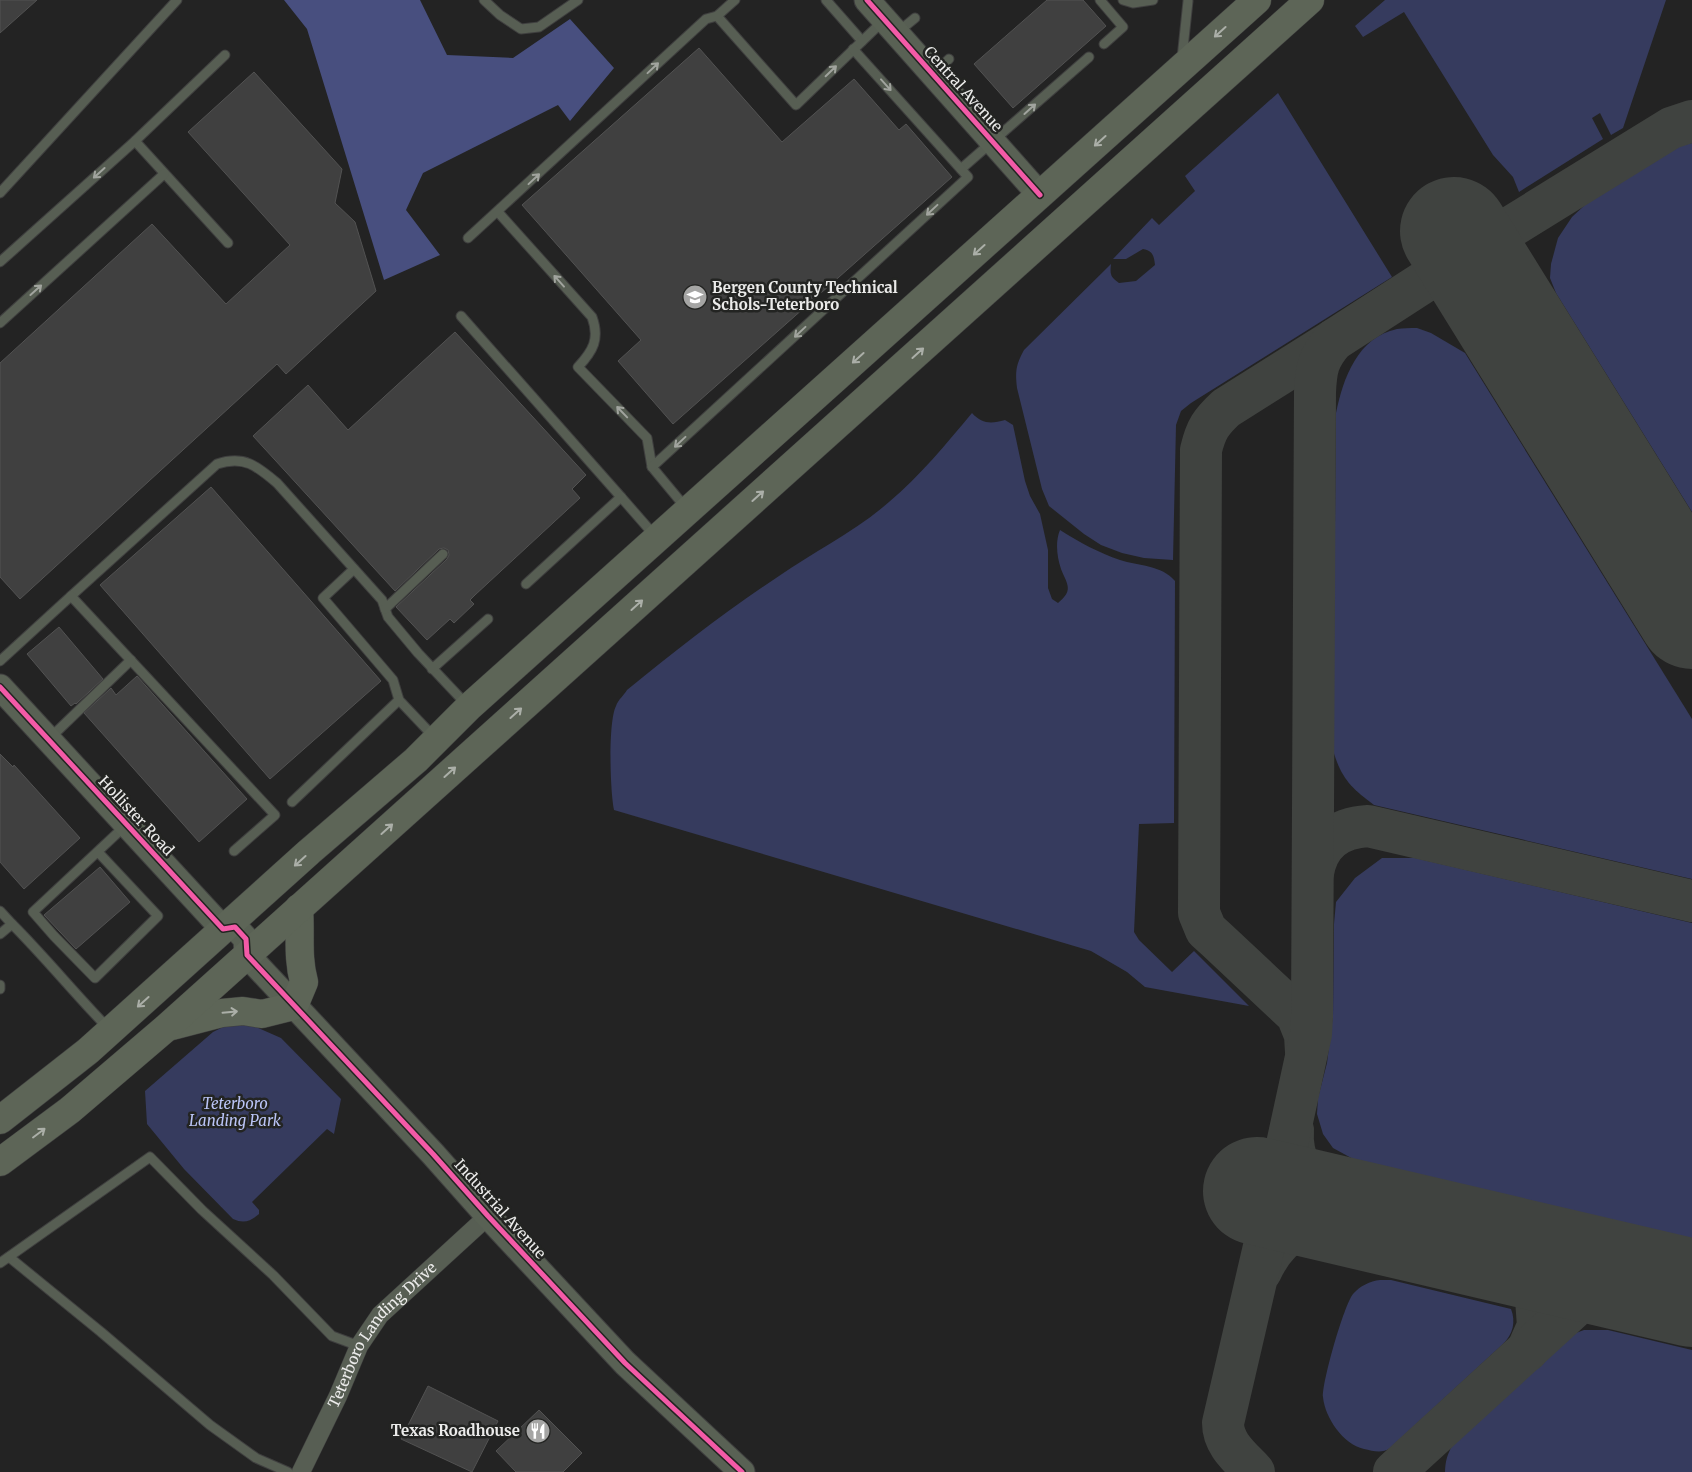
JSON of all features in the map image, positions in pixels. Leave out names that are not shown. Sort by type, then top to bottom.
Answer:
[{"type":"highway","points":[[0,1162],[77,1104],[166,1028],[1310,0]]},
{"type":"highway","points":[[0,1120],[88,1051],[223,929],[416,760],[470,707],[656,538],[1181,68],[1250,1]]},
{"type":"highway","points":[[247,955],[255,932],[270,912],[384,808],[416,760]]},
{"type":"highway","points":[[166,1028],[222,1013],[243,1011],[262,1014],[294,1006],[304,982],[298,953],[301,933],[299,908]]},
{"type":"highway","points":[[180,969],[205,969],[213,963],[226,958],[247,955]]},
{"type":"street","name":"Central Avenue","points":[[867,0],[899,24],[941,66],[994,142],[1040,195]]},
{"type":"street","name":"Hollister Road","points":[[0,687],[223,929],[235,927],[246,940],[247,955]]},
{"type":"street","name":"Industrial Avenue","points":[[247,955],[625,1363],[731,1465]]},
{"type":"street","name":"Teterboro Landing Drive","points":[[301,1472],[338,1396],[359,1346],[380,1315],[488,1216]]},
{"type":"lane","points":[[0,192],[177,0]]},
{"type":"lane","points":[[484,0],[500,15],[521,29],[539,27],[578,0]]},
{"type":"lane","points":[[468,238],[706,19],[716,16],[735,0]]},
{"type":"lane","points":[[826,0],[862,41]]},
{"type":"lane","points":[[1100,0],[1123,27],[1104,44]]},
{"type":"lane","points":[[1122,0],[1133,3],[1154,0]]},
{"type":"lane","points":[[1181,68],[1189,0]]},
{"type":"lane","points":[[716,16],[796,105],[862,41],[899,24]]},
{"type":"lane","points":[[652,467],[968,177],[853,49]]},
{"type":"lane","points":[[0,262],[135,140],[225,54]]},
{"type":"lane","points":[[962,169],[1089,57]]},
{"type":"lane","points":[[135,140],[228,243]]},
{"type":"lane","points":[[0,323],[164,174]]},
{"type":"lane","points":[[498,212],[592,317],[596,329],[594,343],[590,355],[578,367],[647,438],[652,467],[688,510]]},
{"type":"lane","points":[[461,316],[656,538]]},
{"type":"lane","points":[[0,661],[217,464],[228,460],[244,461],[260,468],[277,482],[382,600],[388,617],[432,669],[470,707]]},
{"type":"lane","points":[[526,584],[621,497]]},
{"type":"lane","points":[[385,609],[443,554]]},
{"type":"lane","points":[[354,569],[324,598],[393,680],[399,700],[437,740]]},
{"type":"lane","points":[[71,596],[275,815],[234,851]]},
{"type":"lane","points":[[432,669],[488,620]]},
{"type":"lane","points":[[48,740],[131,660]]},
{"type":"lane","points":[[292,802],[399,700]]},
{"type":"lane","points":[[98,852],[158,916],[95,978],[33,912],[126,825]]},
{"type":"lane","points":[[0,911],[83,1003],[111,1030]]},
{"type":"lane","points":[[0,934],[12,924]]},
{"type":"lane","points":[[0,1263],[150,1157],[202,1210],[274,1275],[332,1336],[359,1346]]},
{"type":"lane","points":[[9,1257],[210,1425],[256,1458],[288,1472]]},
{"type":"green space","points":[[1385,0],[1666,0],[1623,128],[1611,135],[1600,113],[1592,118],[1603,139],[1519,192],[1513,177],[1493,155],[1404,12],[1363,37],[1355,26]]},
{"type":"green space","points":[[1278,93],[1392,277],[1181,411],[1176,425],[1173,560],[1144,558],[1122,553],[1101,545],[1049,506],[1042,489],[1017,388],[1016,372],[1018,364],[1024,350],[1111,264],[1111,275],[1119,283],[1136,281],[1155,265],[1152,254],[1143,249],[1126,259],[1113,259],[1152,218],[1159,225],[1195,191],[1185,176]]},
{"type":"green space","points":[[1692,143],[1692,512],[1556,293],[1550,278],[1551,264],[1558,238],[1572,217],[1586,204],[1676,147]]},
{"type":"green space","points":[[1417,328],[1431,333],[1465,353],[1692,719],[1692,879],[1374,805],[1353,788],[1343,775],[1333,750],[1336,413],[1348,373],[1362,350],[1383,333],[1397,329]]},
{"type":"green space","points":[[972,413],[983,421],[995,422],[1005,420],[1013,425],[1025,481],[1030,496],[1040,514],[1048,550],[1048,588],[1052,599],[1058,603],[1068,590],[1058,555],[1057,539],[1060,530],[1104,554],[1157,569],[1175,581],[1174,823],[1139,824],[1134,932],[1139,940],[1172,972],[1194,951],[1249,1006],[1145,987],[1127,972],[1091,951],[614,810],[611,773],[613,714],[617,704],[627,690],[740,603],[849,532],[876,512],[922,471]]},
{"type":"green space","points":[[1382,858],[1415,858],[1692,923],[1692,1239],[1355,1160],[1333,1148],[1323,1134],[1317,1114],[1318,1098],[1327,1063],[1333,1015],[1336,902],[1355,878]]},
{"type":"green space","name":"Teterboro Landing Park","points":[[243,1025],[256,1027],[281,1038],[341,1099],[334,1134],[327,1129],[252,1202],[259,1210],[259,1214],[250,1220],[237,1221],[184,1169],[147,1124],[145,1091],[213,1032],[223,1027]]},
{"type":"green space","points":[[1380,1280],[1391,1280],[1511,1309],[1513,1323],[1511,1332],[1503,1344],[1390,1448],[1377,1452],[1356,1446],[1342,1436],[1327,1413],[1323,1397],[1339,1327],[1349,1301],[1353,1294],[1362,1286]]},
{"type":"green space","points":[[1584,1330],[1608,1330],[1692,1350],[1692,1472],[1445,1472],[1449,1453],[1459,1436],[1560,1342]]},
{"type":"shaded area","points":[[284,0],[420,0],[447,55],[513,58],[570,19],[614,68],[570,121],[558,105],[423,173],[406,210],[440,255],[384,280],[307,29]]},
{"type":"building","points":[[0,0],[37,0],[0,33]]},
{"type":"building","points":[[1047,0],[1083,0],[1106,26],[1013,108],[974,64]]},
{"type":"building","points":[[699,48],[782,142],[854,79],[899,130],[906,124],[952,177],[673,424],[618,361],[641,340],[522,205]]},
{"type":"building","points":[[254,72],[342,169],[335,203],[355,222],[376,291],[286,374],[277,364],[20,599],[0,577],[0,363],[152,224],[226,304],[290,245],[188,132]]},
{"type":"building","points":[[455,332],[586,475],[572,489],[580,498],[475,595],[470,600],[474,604],[454,623],[450,619],[427,640],[396,607],[447,559],[449,555],[448,550],[444,548],[439,549],[395,591],[253,436],[308,385],[348,430]]},
{"type":"building","points":[[211,487],[381,681],[270,779],[100,585]]},
{"type":"building","points":[[59,627],[103,679],[76,704],[71,706],[27,654]]},
{"type":"building","points":[[137,676],[247,799],[199,842],[84,713],[111,688],[116,695]]},
{"type":"building","points":[[0,754],[13,767],[14,765],[80,838],[24,889],[0,862]]},
{"type":"building","points":[[100,867],[130,902],[76,949],[44,915]]},
{"type":"building","points":[[428,1386],[498,1421],[472,1472],[401,1439]]},
{"type":"building","name":"Texas Roadhouse","points":[[539,1410],[582,1453],[563,1472],[516,1472],[496,1451]]},
{"type":"taxiway","points":[[1254,1472],[1229,1444],[1223,1423],[1311,1034],[1315,392],[1319,364],[1324,352],[1334,340],[1467,254],[1671,128],[1692,121]]},
{"type":"taxiway","points":[[1306,1052],[1305,1035],[1297,1015],[1206,930],[1199,913],[1201,450],[1210,426],[1226,408],[1334,340]]},
{"type":"taxiway","points":[[1313,873],[1319,853],[1331,839],[1347,830],[1368,826],[1692,901]]},
{"type":"taxiway","points":[[1293,1130],[1294,1150],[1297,1160],[1312,1188],[1332,1204],[1348,1212]]},
{"type":"taxiway","points":[[1261,1271],[1269,1256],[1288,1235],[1311,1224],[1354,1214]]},
{"type":"taxiway","points":[[1489,1245],[1524,1271],[1536,1299],[1538,1326],[1527,1351]]},
{"type":"taxiway","points":[[1394,1472],[1582,1300],[1619,1289],[1666,1287]]},
{"type":"runway","points":[[1454,231],[1692,615]]},
{"type":"runway","points":[[1257,1191],[1692,1293]]},
{"type":"cycle path","points":[[867,0],[1040,195]]},
{"type":"cycle path","points":[[0,687],[223,929],[235,927],[246,939],[247,955],[625,1363],[742,1472]]},
{"type":"place","name":"Bergen County Technical Schols-Teterboro","points":[[695,297]]},
{"type":"place","name":"Texas Roadhouse","points":[[538,1431]]}]
